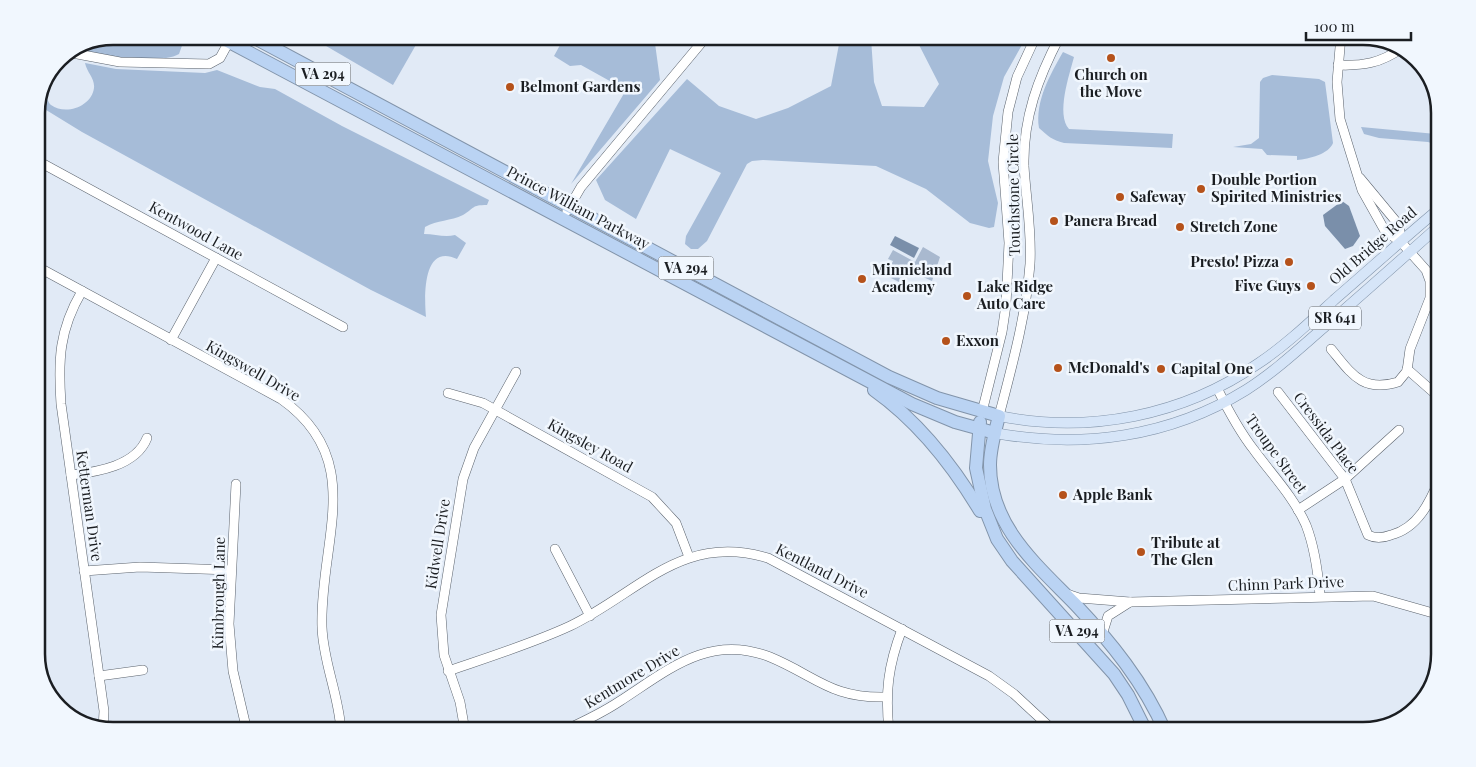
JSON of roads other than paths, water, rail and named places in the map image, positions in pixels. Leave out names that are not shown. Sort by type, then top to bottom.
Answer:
[{"type":"highway","name":"Prince William Parkway","points":[[239,45],[562,219],[924,410],[995,434]]},
{"type":"highway","name":"Prince William Parkway","points":[[268,45],[896,380],[937,398],[999,416]]},
{"type":"highway","name":"VA 294","points":[[837,364],[902,413],[938,449],[961,479],[1012,561],[1114,674],[1128,695],[1142,722]]},
{"type":"highway","points":[[982,412],[976,460],[977,476],[985,508],[997,539]]},
{"type":"highway","name":"VA 294","points":[[999,416],[990,457],[993,493],[1001,514],[1027,556],[1102,635],[1135,676],[1160,722]]},
{"type":"main road","name":"Old Bridge Road","points":[[999,416],[1060,424],[1108,421],[1162,410],[1217,388],[1277,350],[1431,216]]},
{"type":"main road","name":"Old Bridge Road","points":[[995,434],[1043,440],[1072,441],[1120,437],[1161,428],[1224,402],[1247,389],[1285,361],[1431,234]]},
{"type":"street","points":[[79,54],[120,62],[209,64],[220,58],[224,45]]},
{"type":"street","points":[[562,219],[581,187],[699,45]]},
{"type":"street","name":"Touchstone Circle","points":[[982,412],[1002,332],[1006,305],[1009,243],[1003,162],[1008,112],[1017,77],[1032,45]]},
{"type":"street","name":"Touchstone Circle","points":[[999,416],[1022,322],[1030,265],[1030,216],[1024,166],[1027,120],[1036,85],[1056,45]]},
{"type":"street","points":[[1331,349],[1354,377],[1366,383],[1398,382],[1404,377],[1407,369],[1410,349],[1424,315],[1431,289],[1426,270],[1401,242],[1388,235],[1366,202],[1340,118],[1338,65],[1340,45]]},
{"type":"street","points":[[1338,65],[1369,64],[1395,53]]},
{"type":"street","name":"Kentwood Lane","points":[[45,165],[343,327]]},
{"type":"street","points":[[1358,176],[1399,225],[1401,242]]},
{"type":"street","points":[[171,340],[216,258]]},
{"type":"street","name":"Kingswell Drive","points":[[45,271],[290,406],[308,423],[326,454],[333,480],[334,512],[323,578],[322,628],[339,722]]},
{"type":"street","name":"Ketterman Drive","points":[[82,291],[64,332],[58,363],[61,404],[104,711],[103,721]]},
{"type":"street","points":[[1407,369],[1431,390]]},
{"type":"street","name":"Kidwell Drive","points":[[463,722],[460,702],[448,671],[442,646],[441,615],[461,486],[474,448],[516,372]]},
{"type":"street","name":"Troupe Street","points":[[1217,388],[1246,439],[1280,481],[1298,510],[1310,538],[1315,557],[1320,596]]},
{"type":"street","name":"Cressida Place","points":[[1278,392],[1345,479],[1353,495],[1364,530],[1368,535],[1377,538],[1396,534],[1418,519],[1431,495]]},
{"type":"street","name":"Kingsley Road","points":[[448,393],[478,401],[496,410],[652,497],[676,523],[689,557]]},
{"type":"street","points":[[1298,510],[1345,479],[1399,430]]},
{"type":"street","points":[[71,475],[101,470],[124,461],[137,454],[148,438]]},
{"type":"street","name":"Kimbrough Lane","points":[[236,484],[231,570],[230,648],[244,722]]},
{"type":"street","points":[[555,549],[590,616]]},
{"type":"street","name":"Kentland Drive","points":[[448,671],[520,646],[590,616],[665,568],[689,557],[726,551],[768,558],[902,629],[988,676],[1014,694],[1044,722]]},
{"type":"street","points":[[84,571],[140,567],[231,570]]},
{"type":"street","name":"Chinn Park Drive","points":[[1062,592],[1078,598],[1130,602],[1373,596],[1431,612]]},
{"type":"street","points":[[1102,635],[1108,616],[1130,602]]},
{"type":"street","points":[[888,722],[887,697],[891,658],[902,629]]},
{"type":"street","name":"Kentmore Drive","points":[[582,722],[602,713],[676,664],[712,651],[728,649],[754,652],[782,663],[840,693],[887,697]]},
{"type":"street","points":[[99,676],[143,670]]},
{"type":"place","name":"Church on the Move","points":[[1111,58]]},
{"type":"place","name":"Belmont Gardens","points":[[510,87]]},
{"type":"place","name":"Double Portion Spirited Ministries","points":[[1201,189]]},
{"type":"place","name":"Safeway","points":[[1120,197]]},
{"type":"place","name":"Panera Bread","points":[[1054,221]]},
{"type":"place","name":"Stretch Zone","points":[[1180,227]]},
{"type":"place","name":"Presto! Pizza","points":[[1289,262]]},
{"type":"place","name":"Minnieland Academy","points":[[862,279]]},
{"type":"place","name":"Five Guys","points":[[1311,286]]},
{"type":"place","name":"Lake Ridge Auto Care","points":[[967,296]]},
{"type":"place","name":"Exxon","points":[[946,341]]},
{"type":"place","name":"McDonald's","points":[[1058,368]]},
{"type":"place","name":"Capital One","points":[[1161,369]]},
{"type":"place","name":"Apple Bank","points":[[1063,495]]},
{"type":"place","name":"Tribute at The Glen","points":[[1141,552]]}]
